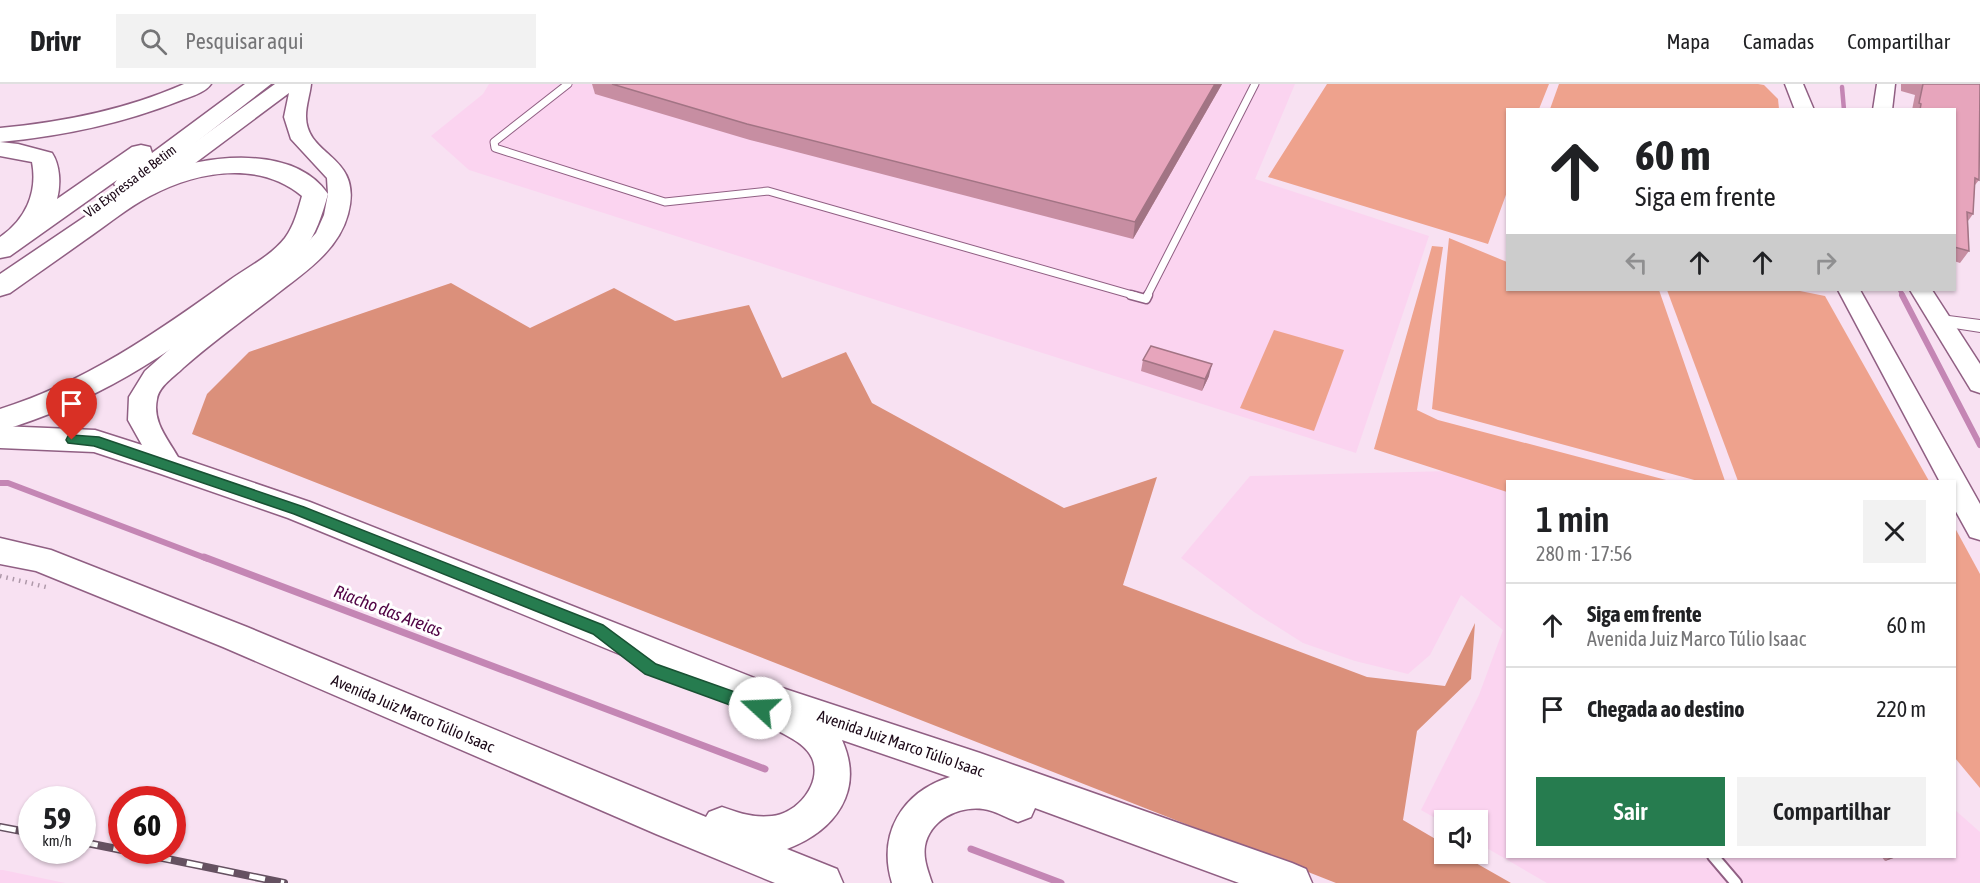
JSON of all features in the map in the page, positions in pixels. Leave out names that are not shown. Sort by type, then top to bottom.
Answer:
[{"type":"highway","name":"Via Expressa de Betim","points":[[0,249],[160,138],[231,84]]},
{"type":"highway","name":"Via Expressa de Betim","points":[[0,278],[260,84]]},
{"type":"highway","points":[[0,149],[18,150],[43,158],[48,175],[47,196],[25,231]]},
{"type":"highway","points":[[0,287],[147,188],[177,177],[240,165],[264,167],[288,173],[304,182],[315,194],[311,209],[296,242],[231,293],[147,350],[95,381],[48,404],[0,420]]},
{"type":"main road","points":[[0,135],[78,126],[131,114],[201,84]]},
{"type":"main road","points":[[147,188],[288,84]]},
{"type":"main road","points":[[168,465],[142,420],[143,397],[155,378],[182,354],[309,256],[327,236],[336,215],[340,194],[338,177],[302,139],[295,117],[301,84]]},
{"type":"main road","points":[[1794,85],[1804,108]]},
{"type":"main road","points":[[1882,108],[1884,86]]},
{"type":"main road","points":[[1850,291],[1953,480]]},
{"type":"main road","points":[[1922,291],[1980,384]]},
{"type":"main road","name":"Avenida Juiz Marco Túlio Isaac","points":[[0,436],[95,441],[299,510],[762,697],[980,770],[1291,882]]},
{"type":"main road","points":[[1956,486],[1980,529]]},
{"type":"main road","name":"Avenida Juiz Marco Túlio Isaac","points":[[0,551],[40,559],[180,615],[823,883]]},
{"type":"main road","points":[[548,770],[642,790],[746,835],[778,835],[788,831],[808,821],[828,796],[834,767],[825,741],[804,724],[651,669],[598,630]]},
{"type":"main road","points":[[912,883],[905,869],[907,837],[924,809],[951,793],[984,791],[1139,849],[1291,882]]},
{"type":"street","points":[[1941,321],[1980,326]]},
{"type":"lane","points":[[568,84],[494,142],[495,148],[665,202],[768,191],[1146,299],[1255,84]]},
{"type":"lane","points":[[1715,858],[1736,883]]},
{"type":"shaded area","points":[[489,84],[1295,84],[1255,179],[1429,236],[1356,453],[469,170],[431,136],[483,94]]},
{"type":"shaded area","points":[[1327,84],[1549,84],[1539,108],[1506,108],[1506,195],[1488,244],[1268,177]]},
{"type":"shaded area","points":[[1559,84],[1758,84],[1764,85],[1778,99],[1779,108],[1550,108]]},
{"type":"shaded area","points":[[1449,238],[1506,262],[1506,291],[1659,291],[1725,480],[1694,480],[1432,409]]},
{"type":"shaded area","points":[[1432,246],[1443,247],[1417,410],[1438,420],[1666,480],[1506,480],[1506,492],[1374,449]]},
{"type":"shaded area","points":[[451,283],[530,328],[614,288],[675,321],[749,305],[782,378],[846,352],[872,403],[1064,508],[1157,477],[1123,585],[1367,677],[1445,686],[1475,623],[1471,679],[1417,731],[1403,820],[1434,838],[1434,864],[1478,864],[1511,883],[1336,883],[192,434],[207,394],[249,352]]},
{"type":"shaded area","points":[[1667,291],[1800,291],[1825,296],[1928,480],[1738,480]]},
{"type":"shaded area","points":[[1274,330],[1344,350],[1314,431],[1240,408]]},
{"type":"shaded area","points":[[1490,470],[1506,481],[1506,858],[1956,858],[1956,811],[1980,832],[1980,883],[1547,883],[1488,849],[1488,810],[1434,810],[1434,817],[1421,810],[1479,695],[1503,630],[1461,595],[1430,655],[1408,674],[1355,661],[1303,643],[1254,612],[1181,558],[1250,476]]},
{"type":"shaded area","points":[[1956,530],[1980,574],[1980,788],[1956,759]]},
{"type":"shaded area","points":[[0,870],[3,870],[65,883],[0,883]]},
{"type":"building","points":[[612,84],[1215,84],[1135,222],[747,124]]},
{"type":"building","points":[[1923,84],[1980,84],[1979,180],[1975,178],[1973,214],[1967,212],[1969,251],[1956,248],[1956,108],[1920,108],[1919,103]]},
{"type":"building","points":[[1151,346],[1212,364],[1205,379],[1143,360]]},
{"type":"waterway","points":[[1842,87],[1844,108]]},
{"type":"waterway","points":[[1900,291],[1903,296]]},
{"type":"waterway","points":[[1902,295],[1980,445]]},
{"type":"waterway","name":"Riacho das Areias","points":[[0,483],[8,483],[208,559]]},
{"type":"waterway","name":"Riacho das Areias","points":[[204,557],[765,769]]},
{"type":"waterway","name":"Riacho das Areias","points":[[971,849],[1061,883]]},
{"type":"railway","points":[[0,827],[18,830]]},
{"type":"railway","points":[[96,845],[108,847]]},
{"type":"railway","points":[[186,863],[284,883]]},
{"type":"route","points":[[72,440],[95,441],[299,510],[598,630],[651,669],[760,708]]}]
